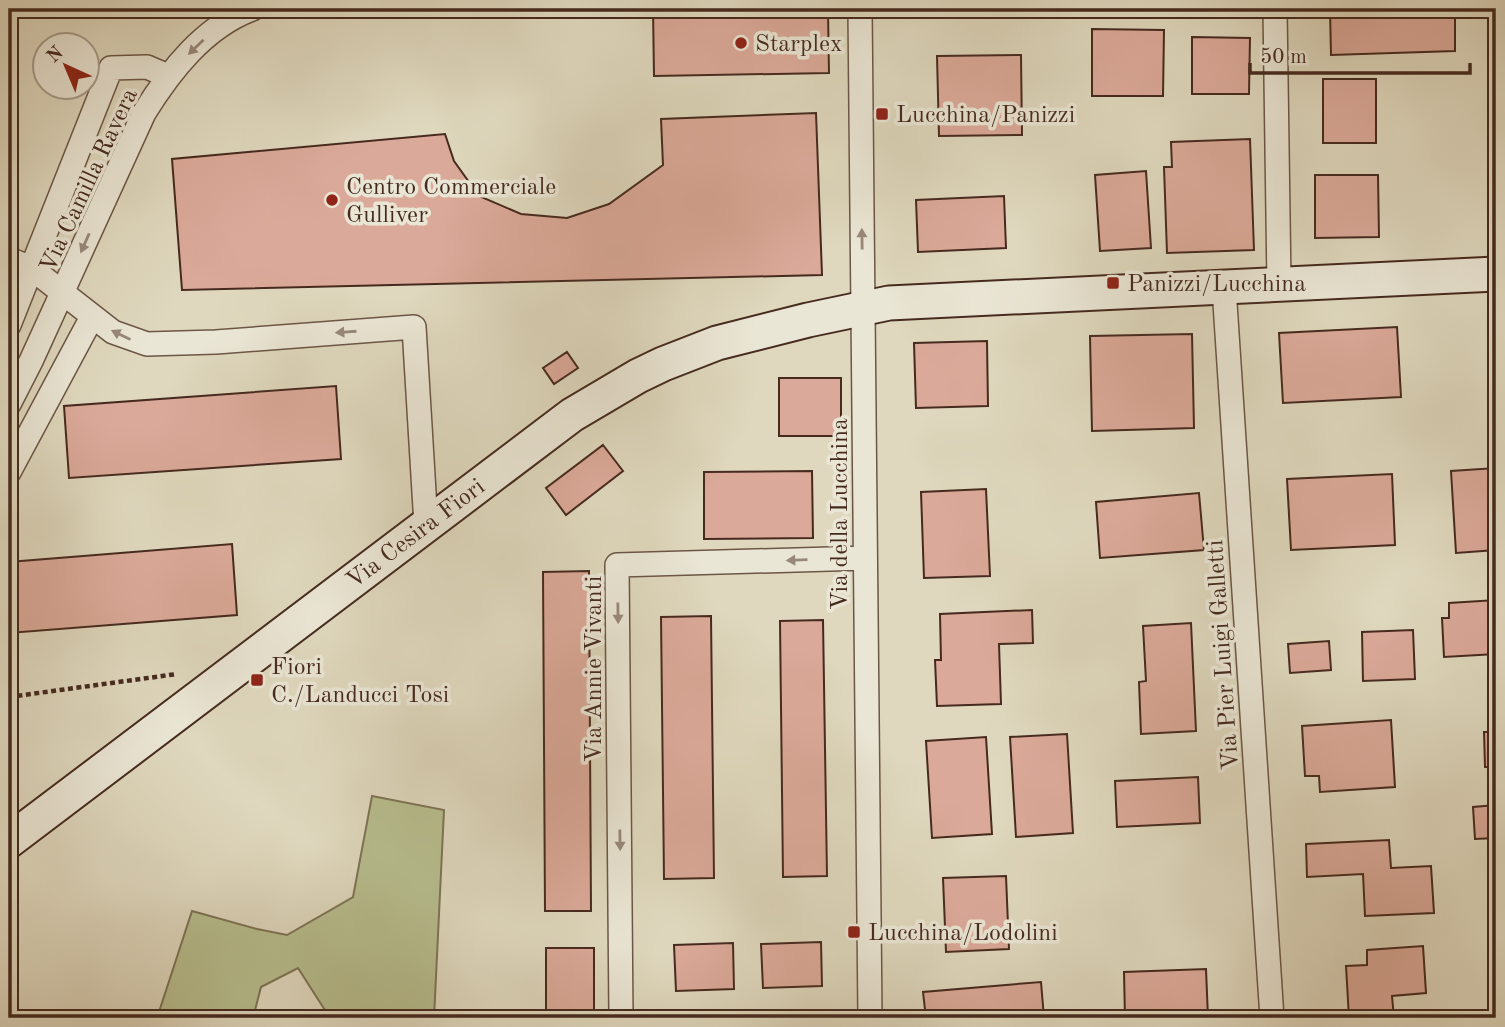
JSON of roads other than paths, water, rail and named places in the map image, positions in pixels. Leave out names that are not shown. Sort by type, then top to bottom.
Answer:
[{"type":"street","name":"Via Camilla Ravera","points":[[9,404],[144,113],[169,76],[210,34],[252,9]]},
{"type":"street","name":"Via della Lucchina","points":[[860,9],[870,1018]]},
{"type":"street","points":[[1275,9],[1279,285]]},
{"type":"street","points":[[9,324],[111,68],[147,67],[169,76]]},
{"type":"street","points":[[9,259],[31,268],[92,317],[123,337],[157,345],[414,327],[426,525]]},
{"type":"street","name":"Via Cesira Fiori","points":[[9,841],[572,415],[638,376],[717,343],[889,303],[1496,274]]},
{"type":"street","name":"Via Pier Luigi Galletti","points":[[1224,288],[1272,1018]]},
{"type":"street","points":[[9,472],[92,317]]},
{"type":"street","name":"Via Annie Vivanti","points":[[621,1018],[617,565],[865,558]]},
{"type":"place","name":"Starplex","points":[[741,43]]},
{"type":"place","name":"Lucchina/Panizzi","points":[[882,114]]},
{"type":"place","name":"Centro Commerciale Gulliver","points":[[332,200]]},
{"type":"place","name":"Panizzi/Lucchina","points":[[1113,283]]},
{"type":"place","name":"Fiori C./Landucci Tosi","points":[[257,680]]},
{"type":"place","name":"Lucchina/Lodolini","points":[[854,932]]}]
